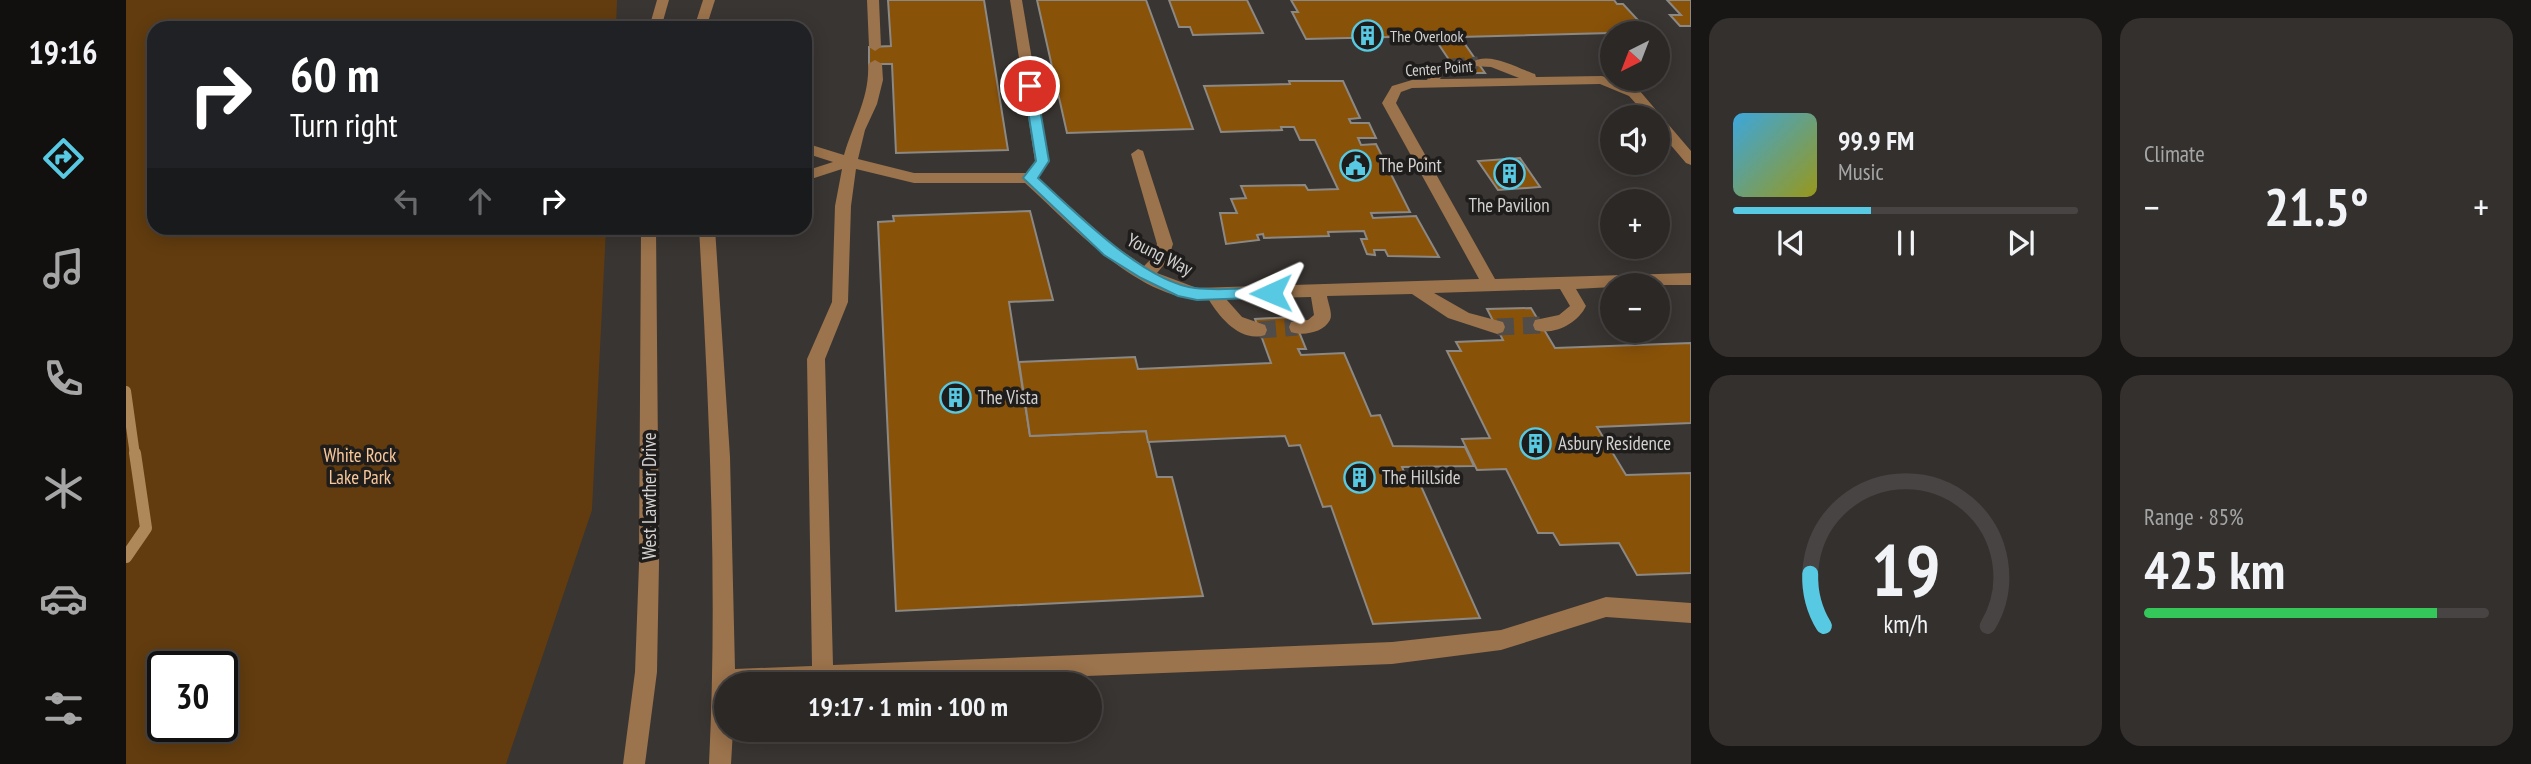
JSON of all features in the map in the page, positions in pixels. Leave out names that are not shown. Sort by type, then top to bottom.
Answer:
[{"type":"street","points":[[657,21],[663,0]]},
{"type":"street","points":[[702,21],[709,0]]},
{"type":"street","points":[[873,0],[875,47]]},
{"type":"street","points":[[812,150],[890,174],[914,178],[1029,178],[1037,171],[1042,161],[1016,0]]},
{"type":"street","points":[[1478,63],[1507,67],[1536,80]]},
{"type":"street","points":[[823,672],[817,359],[840,302],[843,206],[858,130],[870,104],[876,80],[875,64]]},
{"type":"street","points":[[1432,84],[1440,70],[1452,65]]},
{"type":"street","name":"Center Point","points":[[1491,286],[1389,103],[1391,94],[1398,88],[1412,84],[1589,79],[1612,83],[1634,93],[1644,105]]},
{"type":"street","name":"Center Point","points":[[1670,135],[1691,160]]},
{"type":"street","points":[[1138,154],[1165,244],[1160,260],[1146,274]]},
{"type":"street","points":[[812,174],[850,161]]},
{"type":"street","name":"Young Way","points":[[1029,178],[1109,251],[1146,274],[1184,292],[1318,292],[1691,279]]},
{"type":"street","name":"West Lawther Drive","points":[[634,764],[646,672],[649,591],[648,235]]},
{"type":"street","points":[[707,235],[721,457],[724,672]]},
{"type":"street","points":[[1541,325],[1566,320],[1577,312],[1578,306],[1565,283]]},
{"type":"street","points":[[1416,288],[1444,311],[1458,318],[1497,327]]},
{"type":"street","points":[[1297,327],[1312,326],[1323,317],[1318,292]]},
{"type":"street","points":[[1214,294],[1227,315],[1238,326],[1259,330]]},
{"type":"street","points":[[942,672],[1392,653],[1501,640],[1606,607],[1691,613]]},
{"type":"street","points":[[720,764],[721,742]]},
{"type":"green space","name":"White Rock Lake Park","points":[[126,0],[617,0],[616,21],[147,21],[147,235],[606,235],[592,510],[506,764],[126,764]]},
{"type":"building","points":[[888,0],[984,0],[1008,150],[896,153],[892,64],[869,64],[869,47],[891,46]]},
{"type":"building","points":[[1037,0],[1146,0],[1193,129],[1067,133]]},
{"type":"building","points":[[1169,0],[1247,0],[1263,33],[1193,35],[1190,27],[1179,27]]},
{"type":"building","name":"The Overlook","points":[[1291,0],[1614,0],[1617,4],[1623,4],[1639,21],[1600,21],[1600,33],[1460,37],[1485,73],[1458,73],[1433,36],[1306,39],[1292,12],[1298,12]]},
{"type":"building","points":[[1667,0],[1691,0],[1691,26],[1680,26],[1670,15],[1681,15]]},
{"type":"building","name":"The Point","points":[[1289,81],[1343,81],[1360,118],[1349,119],[1351,123],[1369,123],[1376,138],[1358,138],[1361,145],[1376,144],[1410,212],[1371,213],[1373,218],[1416,216],[1439,257],[1388,256],[1385,250],[1374,250],[1375,255],[1367,254],[1361,239],[1367,239],[1364,231],[1328,232],[1329,236],[1264,238],[1263,234],[1257,235],[1259,240],[1226,244],[1220,213],[1237,213],[1231,199],[1246,198],[1241,186],[1305,185],[1308,190],[1338,189],[1315,140],[1300,140],[1294,127],[1281,127],[1282,130],[1221,132],[1204,86],[1290,84]]},
{"type":"building","name":"The Pavilion","points":[[1520,158],[1540,187],[1498,190],[1478,161]]},
{"type":"building","name":"The Vista","points":[[1030,211],[1053,300],[1009,302],[1030,436],[1146,431],[1157,477],[1172,477],[1203,596],[896,611],[878,222],[894,221],[893,216]]},
{"type":"building","name":"Asbury Residence","points":[[1531,308],[1555,348],[1691,343],[1691,423],[1597,427],[1626,475],[1691,473],[1691,573],[1637,575],[1619,543],[1560,545],[1553,533],[1538,533],[1506,469],[1477,470],[1462,439],[1490,438],[1447,351],[1461,351],[1456,342],[1503,340],[1487,309]]},
{"type":"building","name":"The Hillside","points":[[1293,317],[1306,349],[1298,349],[1301,355],[1344,353],[1371,416],[1380,415],[1393,446],[1465,447],[1474,466],[1402,467],[1410,486],[1421,486],[1480,618],[1373,624],[1331,506],[1323,507],[1300,445],[1289,446],[1285,436],[1148,442],[1146,431],[1030,436],[1019,362],[1135,357],[1138,369],[1271,363],[1255,319]]},
{"type":"waterway","points":[[126,391],[135,455]]},
{"type":"waterway","points":[[126,557],[146,528],[135,453]]},
{"type":"tunnel","points":[[1452,65],[1478,63]]},
{"type":"tunnel","points":[[1497,327],[1541,325]]},
{"type":"tunnel","points":[[1259,330],[1297,327]]},
{"type":"place","name":"The Overlook","points":[[1367,36]]},
{"type":"place","name":"The Point","points":[[1356,165]]},
{"type":"place","name":"The Pavilion","points":[[1509,174]]},
{"type":"place","name":"The Vista","points":[[955,397]]},
{"type":"place","name":"Asbury Residence","points":[[1535,443]]},
{"type":"place","name":"The Hillside","points":[[1359,477]]},
{"type":"route","points":[[1030,86],[1042,161],[1037,171],[1029,178],[1109,251],[1146,274],[1184,292],[1271,293]]}]
